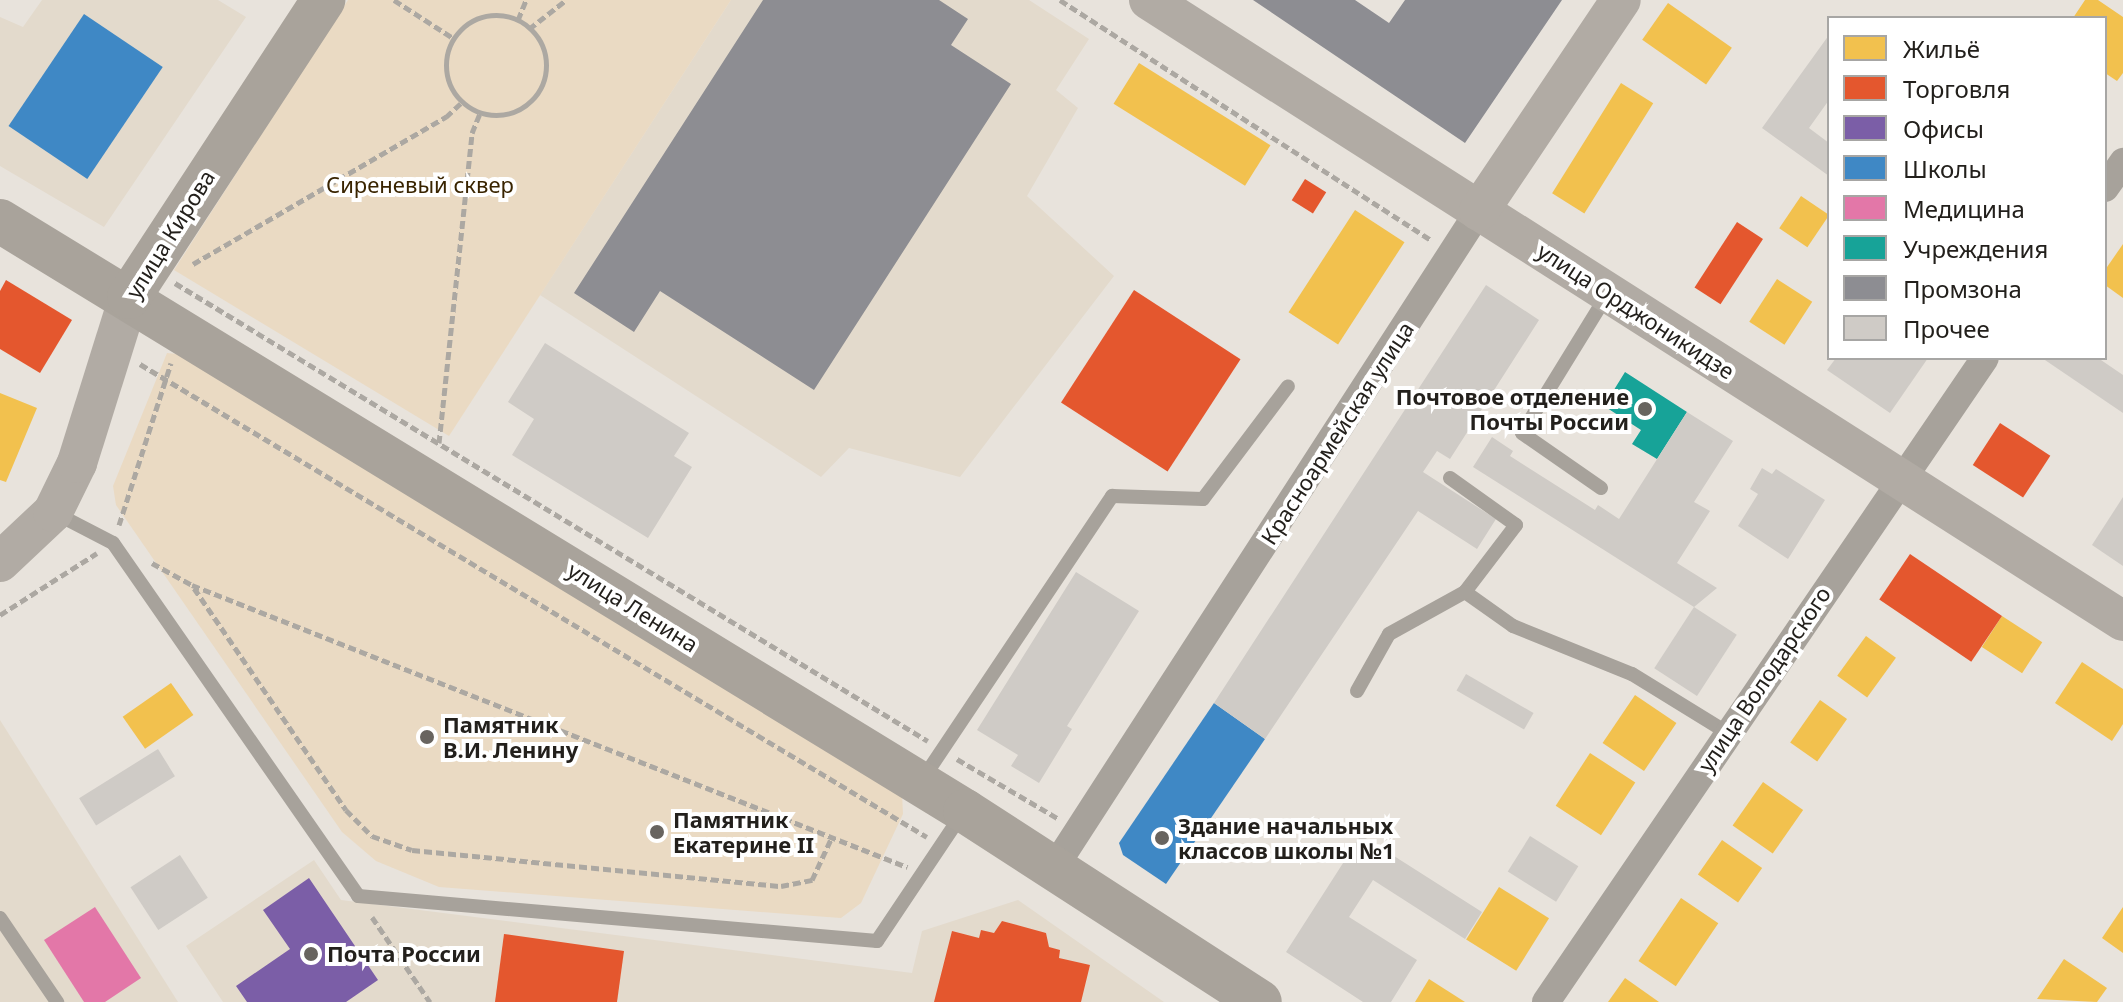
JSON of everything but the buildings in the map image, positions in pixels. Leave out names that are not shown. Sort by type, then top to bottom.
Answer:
[{"type":"main road","name":"улица Кирова","points":[[0,562],[53,512],[77,463],[110,344],[129,297],[323,0]]},
{"type":"main road","name":"улица Орджоникидзе","points":[[1149,0],[2123,621]]},
{"type":"main road","name":"Красноармейская улица","points":[[1479,211],[1621,0]]},
{"type":"main road","name":"улица Ленина","points":[[0,221],[129,297],[189,313],[931,767],[953,828],[1054,868],[1260,1002]]},
{"type":"street","points":[[2107,185],[2123,162]]},
{"type":"street","name":"Красноармейская улица","points":[[1054,868],[1081,831],[1479,211]]},
{"type":"street","name":"улица Володарского","points":[[1546,1002],[1984,360]]},
{"type":"lane","points":[[1601,488],[1522,433],[1608,293]]},
{"type":"lane","points":[[931,767],[1112,496],[1203,499],[1288,386]]},
{"type":"lane","points":[[1357,691],[1389,634],[1465,592],[1516,525],[1450,478]]},
{"type":"lane","points":[[53,512],[113,543],[358,896],[877,941],[953,828]]},
{"type":"lane","points":[[1465,592],[1513,626],[1632,674],[1728,733]]},
{"type":"lane","points":[[0,918],[57,1002]]},
{"type":"path","points":[[394,0],[453,38]]},
{"type":"path","points":[[518,20],[526,0]]},
{"type":"path","points":[[529,29],[566,0]]},
{"type":"path","points":[[1060,0],[1452,253]]},
{"type":"path","points":[[504,16],[518,20],[529,29],[544,51],[539,91],[519,109],[480,113],[462,102],[446,65],[453,38],[475,20],[504,16]]},
{"type":"path","points":[[462,102],[446,117],[168,279],[189,313],[439,443],[931,767],[1081,831]]},
{"type":"path","points":[[439,443],[472,133],[480,113]]},
{"type":"path","points":[[0,615],[113,543],[189,313]]},
{"type":"path","points":[[110,344],[166,381],[953,828]]},
{"type":"path","points":[[113,543],[192,585],[922,874]]},
{"type":"path","points":[[192,585],[346,810],[372,836],[412,850],[781,886],[812,880],[832,837]]},
{"type":"path","points":[[358,896],[430,1002]]},
{"type":"shaded area","points":[[42,0],[218,0],[246,17],[104,227],[0,166],[0,17],[23,27]]},
{"type":"shaded area","points":[[731,0],[1029,0],[1089,39],[1056,90],[1078,108],[1027,196],[1114,276],[960,477],[849,448],[821,477],[540,295]]},
{"type":"shaded area","points":[[0,720],[178,1002],[0,1002]]},
{"type":"shaded area","points":[[314,860],[341,900],[912,973],[922,931],[1018,900],[1164,1002],[223,1002],[186,946]]},
{"type":"green space","name":"Сиреневый сквер","points":[[348,0],[731,0],[449,436],[174,270]]},
{"type":"green space","points":[[167,353],[177,354],[902,794],[903,814],[861,903],[841,918],[439,887],[376,861],[342,832],[116,505],[113,486]]},
{"type":"place","name":"Почтовое отделение Почты России","points":[[1645,409]]},
{"type":"place","name":"Памятник В.И. Ленину","points":[[427,737]]},
{"type":"place","name":"Памятник Екатерине II","points":[[657,832]]},
{"type":"place","name":"Здание начальных классов школы №1","points":[[1162,838]]},
{"type":"place","name":"Почта России","points":[[311,954]]}]
